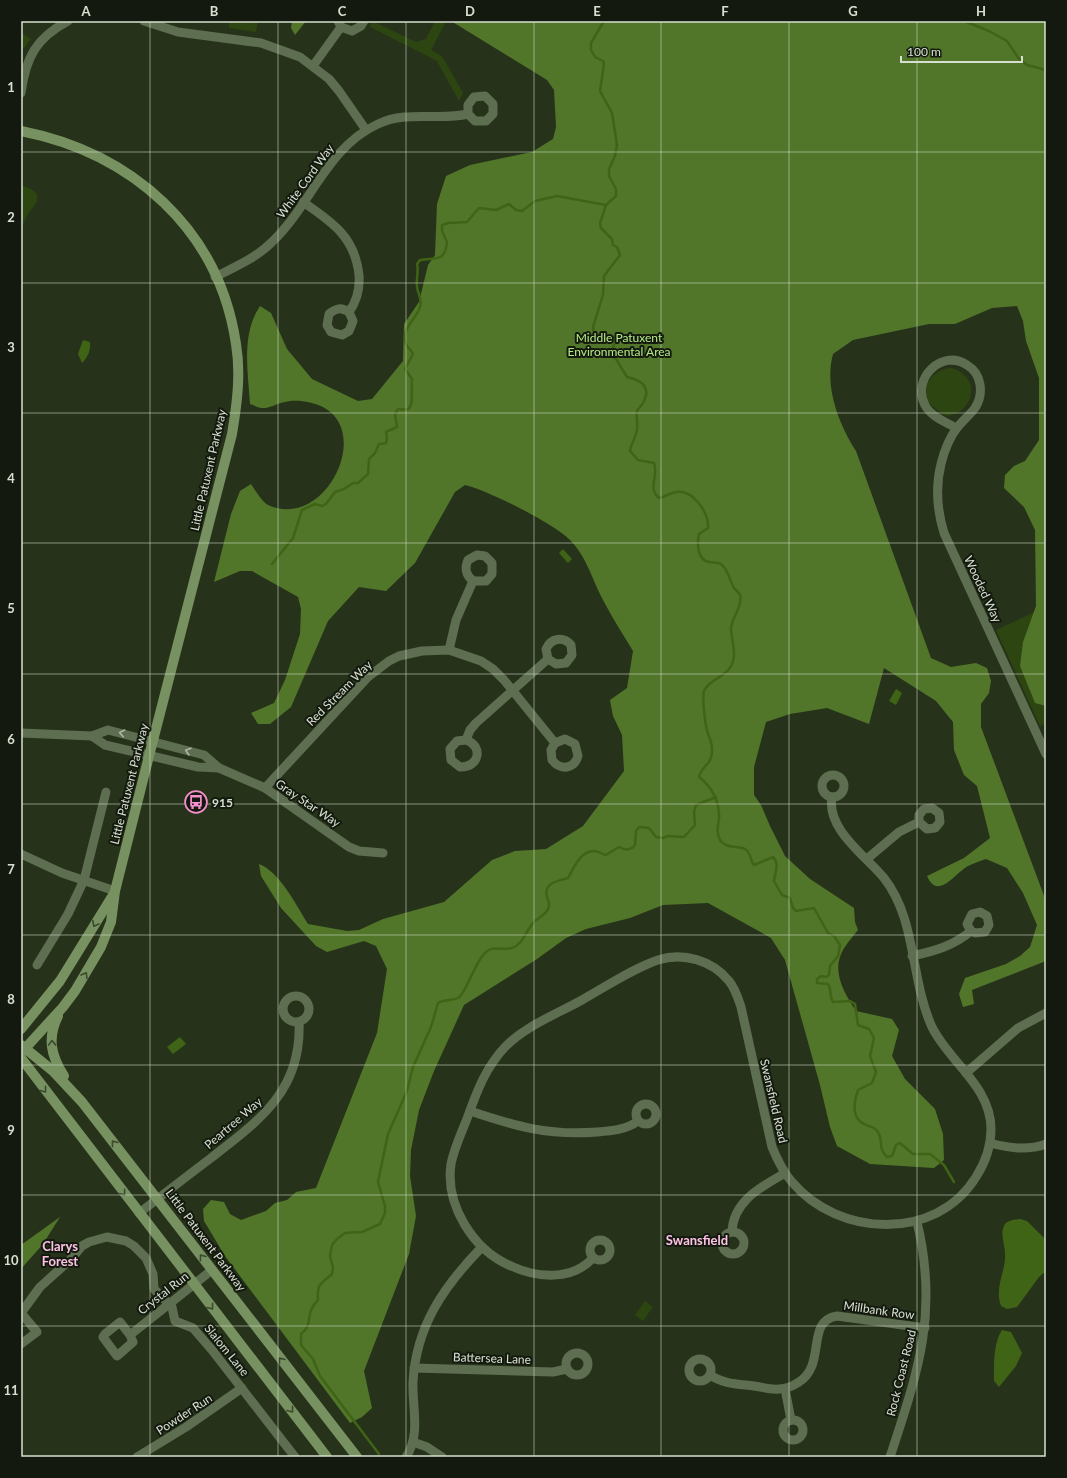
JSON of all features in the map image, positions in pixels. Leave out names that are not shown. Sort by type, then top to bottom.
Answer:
[{"type":"street","points":[[21,93],[26,65],[37,45],[47,34],[68,21]]},
{"type":"street","points":[[144,21],[178,32],[261,43],[300,57],[313,66],[339,91],[366,130]]},
{"type":"street","points":[[313,66],[340,24],[352,31],[361,26],[364,21]]},
{"type":"street","name":"White Cord Way","points":[[215,277],[261,252],[284,229],[332,161],[350,142],[366,130],[379,123],[402,117],[450,117],[468,114]]},
{"type":"street","name":"Little Patuxent Parkway","points":[[21,131],[45,135],[86,150],[135,178],[151,190],[182,223],[206,257],[224,298],[236,345],[238,385],[236,408],[225,463],[115,891],[111,922],[87,972],[63,1007],[22,1049],[53,1071],[82,1102],[356,1457]]},
{"type":"street","points":[[303,202],[339,230],[349,241],[358,264],[359,288],[357,299],[349,312]]},
{"type":"street","name":"Wooded Way","points":[[956,428],[929,410],[925,406],[921,395],[922,382],[926,374],[936,365],[947,361],[958,361],[969,366],[978,377],[981,392],[975,407],[956,428],[945,451],[938,477],[937,505],[940,520],[944,533],[1046,754]]},
{"type":"street","points":[[449,650],[456,620],[473,581]]},
{"type":"street","name":"Red Stream Way","points":[[265,788],[377,669],[390,661],[409,654],[433,650],[449,650],[467,655],[487,665],[513,690],[555,743]]},
{"type":"street","points":[[466,740],[470,730],[476,723],[548,659]]},
{"type":"street","name":"Gray Star Way","points":[[92,736],[108,730],[153,740],[204,755],[219,768],[265,788],[349,847],[359,851],[383,853]]},
{"type":"street","points":[[21,734],[92,736]]},
{"type":"street","name":"Gray Star Way","points":[[92,736],[104,745],[198,767],[219,768]]},
{"type":"street","points":[[37,965],[68,914],[84,880],[106,792]]},
{"type":"street","name":"Swansfield Road","points":[[593,1258],[577,1271],[553,1275],[538,1274],[524,1272],[509,1265],[482,1247],[466,1227],[453,1200],[451,1187],[452,1163],[470,1111],[488,1069],[506,1046],[517,1037],[657,960],[669,957],[690,958],[710,965],[720,972],[735,990],[741,1007],[767,1129],[777,1161],[792,1183],[814,1202],[842,1216],[875,1224],[890,1225],[917,1222],[944,1209],[965,1193],[980,1170],[990,1143],[991,1129],[988,1106],[976,1084],[945,1049],[932,1027],[922,999],[907,928],[898,902],[886,880],[868,858],[853,846],[840,828],[832,810],[832,797]]},
{"type":"street","points":[[868,858],[899,832],[919,822]]},
{"type":"street","points":[[21,854],[62,873],[115,891]]},
{"type":"street","name":"Little Patuxent Parkway","points":[[21,1029],[60,982],[115,891]]},
{"type":"street","points":[[912,956],[947,947],[958,942],[971,931]]},
{"type":"street","points":[[63,1007],[53,1026],[52,1049],[58,1066],[82,1102]]},
{"type":"street","points":[[966,1073],[1018,1028],[1046,1014]]},
{"type":"street","name":"Peartree Way","points":[[139,1213],[253,1126],[274,1103],[291,1074],[300,1037],[299,1022]]},
{"type":"street","points":[[21,1058],[327,1457]]},
{"type":"street","points":[[470,1111],[526,1128],[561,1133],[603,1132],[632,1125],[638,1121]]},
{"type":"street","points":[[990,1143],[1018,1148],[1034,1148],[1046,1144]]},
{"type":"street","points":[[732,1232],[734,1218],[739,1207],[754,1192],[784,1173]]},
{"type":"street","name":"Rock Coast Road","points":[[890,1457],[915,1378],[925,1328],[928,1286],[926,1266],[917,1222]]},
{"type":"street","name":"Slalom Lane","points":[[21,1344],[37,1332],[21,1313],[40,1287],[70,1260],[82,1246],[89,1242],[107,1237],[126,1241],[140,1252],[150,1266],[156,1293],[172,1307],[175,1321],[193,1328],[242,1388],[295,1457]]},
{"type":"street","points":[[406,1457],[413,1442],[415,1422],[413,1392],[414,1368],[421,1337],[434,1307],[455,1275],[482,1247]]},
{"type":"street","name":"Crystal Run","points":[[130,1335],[212,1270]]},
{"type":"street","name":"Millbank Row","points":[[784,1389],[800,1381],[811,1370],[815,1358],[819,1329],[825,1320],[831,1317],[837,1316],[925,1328]]},
{"type":"street","name":"Battersea Lane","points":[[414,1368],[553,1372],[567,1369]]},
{"type":"street","points":[[710,1375],[723,1382],[784,1389],[791,1420]]},
{"type":"street","name":"Powder Run","points":[[137,1457],[205,1415],[242,1388]]},
{"type":"street","points":[[413,1442],[427,1447],[442,1457]]},
{"type":"shaded area","points":[[229,21],[258,21],[256,32],[229,28]]},
{"type":"shaded area","points":[[372,21],[416,42],[426,39],[435,21],[446,21],[431,50],[442,56],[463,93],[459,101],[437,61],[370,27]]},
{"type":"shaded area","points":[[21,32],[31,39],[24,48],[21,46]]},
{"type":"shaded area","points":[[21,186],[34,191],[37,199],[36,204],[21,227]]},
{"type":"shaded area","points":[[83,340],[90,342],[90,348],[86,359],[82,363],[78,354]]},
{"type":"shaded area","points":[[951,368],[961,372],[967,378],[971,386],[971,394],[968,402],[963,408],[956,413],[946,416],[929,402],[926,390],[930,379],[934,375],[939,371]]},
{"type":"shaded area","points":[[563,549],[572,559],[568,563],[559,553]]},
{"type":"shaded area","points":[[1046,570],[1046,723],[1040,726],[996,630],[1035,612]]},
{"type":"shaded area","points":[[896,689],[902,693],[896,705],[889,701]]},
{"type":"shaded area","points":[[180,1037],[186,1044],[173,1054],[167,1047]]},
{"type":"shaded area","points":[[1020,1219],[1027,1221],[1046,1240],[1046,1271],[1039,1277],[1017,1307],[1007,1309],[1001,1306],[999,1299],[999,1286],[1005,1261],[1003,1229],[1005,1224]]},
{"type":"shaded area","points":[[645,1301],[653,1307],[643,1321],[635,1315]]},
{"type":"shaded area","points":[[1002,1330],[1011,1332],[1022,1353],[1016,1366],[999,1387],[994,1381],[994,1362],[997,1342]]},
{"type":"green space","points":[[292,21],[306,21],[295,35],[291,28]]},
{"type":"green space","name":"Middle Patuxent Environmental Area","points":[[451,21],[1046,21],[1046,706],[1035,703],[1020,666],[1023,642],[1036,606],[1035,530],[1024,507],[1004,488],[1005,475],[1014,466],[1025,461],[1039,440],[1039,378],[1026,341],[1023,321],[1017,306],[992,308],[955,324],[929,324],[853,340],[833,354],[830,379],[839,417],[856,451],[931,658],[951,667],[976,663],[987,668],[991,681],[989,693],[981,704],[981,727],[1046,901],[1046,961],[972,990],[974,1004],[963,1007],[959,994],[965,978],[1006,964],[1020,956],[1030,947],[1037,925],[1023,893],[1007,868],[986,859],[963,869],[947,883],[941,886],[936,886],[931,883],[927,876],[964,858],[990,838],[977,786],[964,775],[954,750],[953,722],[936,701],[884,668],[869,724],[827,708],[790,714],[766,722],[754,767],[754,795],[761,805],[785,856],[810,879],[854,908],[855,922],[858,930],[843,950],[840,958],[838,966],[840,982],[856,1011],[892,1019],[899,1030],[892,1056],[905,1079],[935,1109],[943,1134],[944,1160],[934,1168],[870,1164],[837,1146],[830,1127],[820,1085],[785,960],[771,938],[708,903],[663,905],[630,918],[586,929],[566,938],[537,959],[464,1005],[434,1071],[419,1110],[411,1150],[410,1176],[416,1216],[409,1254],[364,1371],[372,1408],[362,1417],[350,1423],[225,1256],[204,1221],[203,1209],[211,1200],[224,1202],[230,1214],[241,1220],[266,1211],[275,1203],[287,1200],[296,1192],[316,1188],[377,1033],[387,969],[376,946],[364,941],[327,952],[316,946],[281,908],[261,876],[259,864],[267,868],[281,881],[308,924],[347,931],[359,930],[383,919],[444,902],[492,860],[515,851],[546,849],[583,826],[624,771],[622,735],[613,716],[610,700],[627,688],[633,651],[606,606],[583,557],[570,540],[550,525],[520,508],[489,493],[465,485],[455,492],[415,563],[386,591],[359,587],[328,621],[291,707],[270,724],[258,724],[251,713],[274,703],[285,680],[300,634],[301,609],[298,597],[252,571],[240,571],[214,582],[231,514],[240,491],[251,484],[261,499],[268,505],[288,509],[307,504],[323,492],[335,476],[342,456],[343,437],[337,420],[319,405],[309,402],[289,401],[270,407],[259,408],[250,404],[247,354],[250,329],[254,317],[260,306],[271,313],[287,349],[312,379],[358,401],[372,399],[403,361],[404,324],[419,302],[428,265],[435,255],[437,204],[446,176],[470,165],[532,152],[553,139],[556,127],[554,90],[547,80]]},
{"type":"green space","points":[[60,1217],[43,1244],[21,1269],[21,1245]]},
{"type":"waterway","points":[[604,21],[591,43],[591,50],[595,57],[603,61],[604,64],[600,91],[612,113],[617,145],[615,156],[609,169],[609,176],[616,189],[616,196],[606,205],[600,223],[601,228],[612,239],[613,245],[617,247],[620,255],[604,276],[603,295],[593,327],[594,334],[615,337],[611,356],[616,359],[627,377],[641,382],[646,389],[643,403],[637,411],[637,430],[630,451],[638,460],[654,463],[655,473],[653,486],[659,498],[676,492],[682,492],[688,494],[699,503],[708,522],[708,528],[699,534],[698,546],[700,555],[705,561],[720,563],[723,566],[741,599],[731,628],[734,649],[734,659],[732,664],[726,672],[709,684],[704,691],[703,699],[705,716],[712,746],[712,754],[709,762],[702,770],[699,777],[708,785],[717,801],[719,813],[718,832],[722,843],[747,850],[754,865],[773,857],[777,865],[774,881],[782,895],[790,898],[793,908],[796,911],[814,908],[828,933],[834,936],[840,945],[838,956],[830,966],[829,975],[826,977],[821,976],[817,979],[817,983],[828,984],[833,1002],[850,1001],[855,1004],[858,1025],[869,1029],[874,1038],[870,1056],[876,1072],[872,1083],[858,1090],[855,1099],[855,1114],[857,1118],[878,1132],[884,1154],[887,1157],[892,1156],[896,1145],[900,1143],[913,1154],[930,1154],[944,1165],[954,1182]]},
{"type":"waterway","points":[[964,21],[989,31],[1007,41],[1019,59],[1027,65],[1046,70]]},
{"type":"waterway","points":[[272,564],[293,538],[302,510],[315,504],[322,506],[326,504],[335,492],[344,489],[353,483],[358,483],[368,474],[369,459],[375,453],[379,444],[386,443],[386,432],[397,427],[395,414],[398,409],[407,409],[410,407],[412,400],[412,379],[405,369],[413,354],[406,344],[405,334],[421,304],[417,286],[417,264],[420,260],[435,259],[442,256],[444,253],[447,242],[442,231],[442,225],[448,223],[467,222],[479,208],[496,210],[509,204],[516,210],[522,211],[535,201],[557,196],[606,205]]},
{"type":"waterway","points":[[379,1454],[320,1376],[313,1359],[301,1345],[301,1334],[305,1330],[311,1310],[318,1300],[318,1290],[320,1285],[332,1274],[333,1268],[330,1256],[332,1245],[345,1233],[362,1232],[380,1224],[385,1213],[385,1206],[378,1182],[388,1134],[407,1091],[413,1067],[431,1027],[438,1003],[456,999],[461,995],[478,962],[486,952],[495,948],[512,948],[522,940],[532,924],[548,909],[549,902],[546,892],[547,888],[556,881],[568,878],[578,861],[585,854],[597,851],[606,855],[619,847],[629,849],[635,845],[636,831],[639,827],[649,828],[656,837],[684,837],[695,825],[694,812],[696,805],[716,797]]},
{"type":"place","name":"915","points":[[196,802]]},
{"type":"district","name":"Swansfield","points":[[697,1240]]},
{"type":"district","name":"Clarys Forest","points":[[60,1254]]}]
